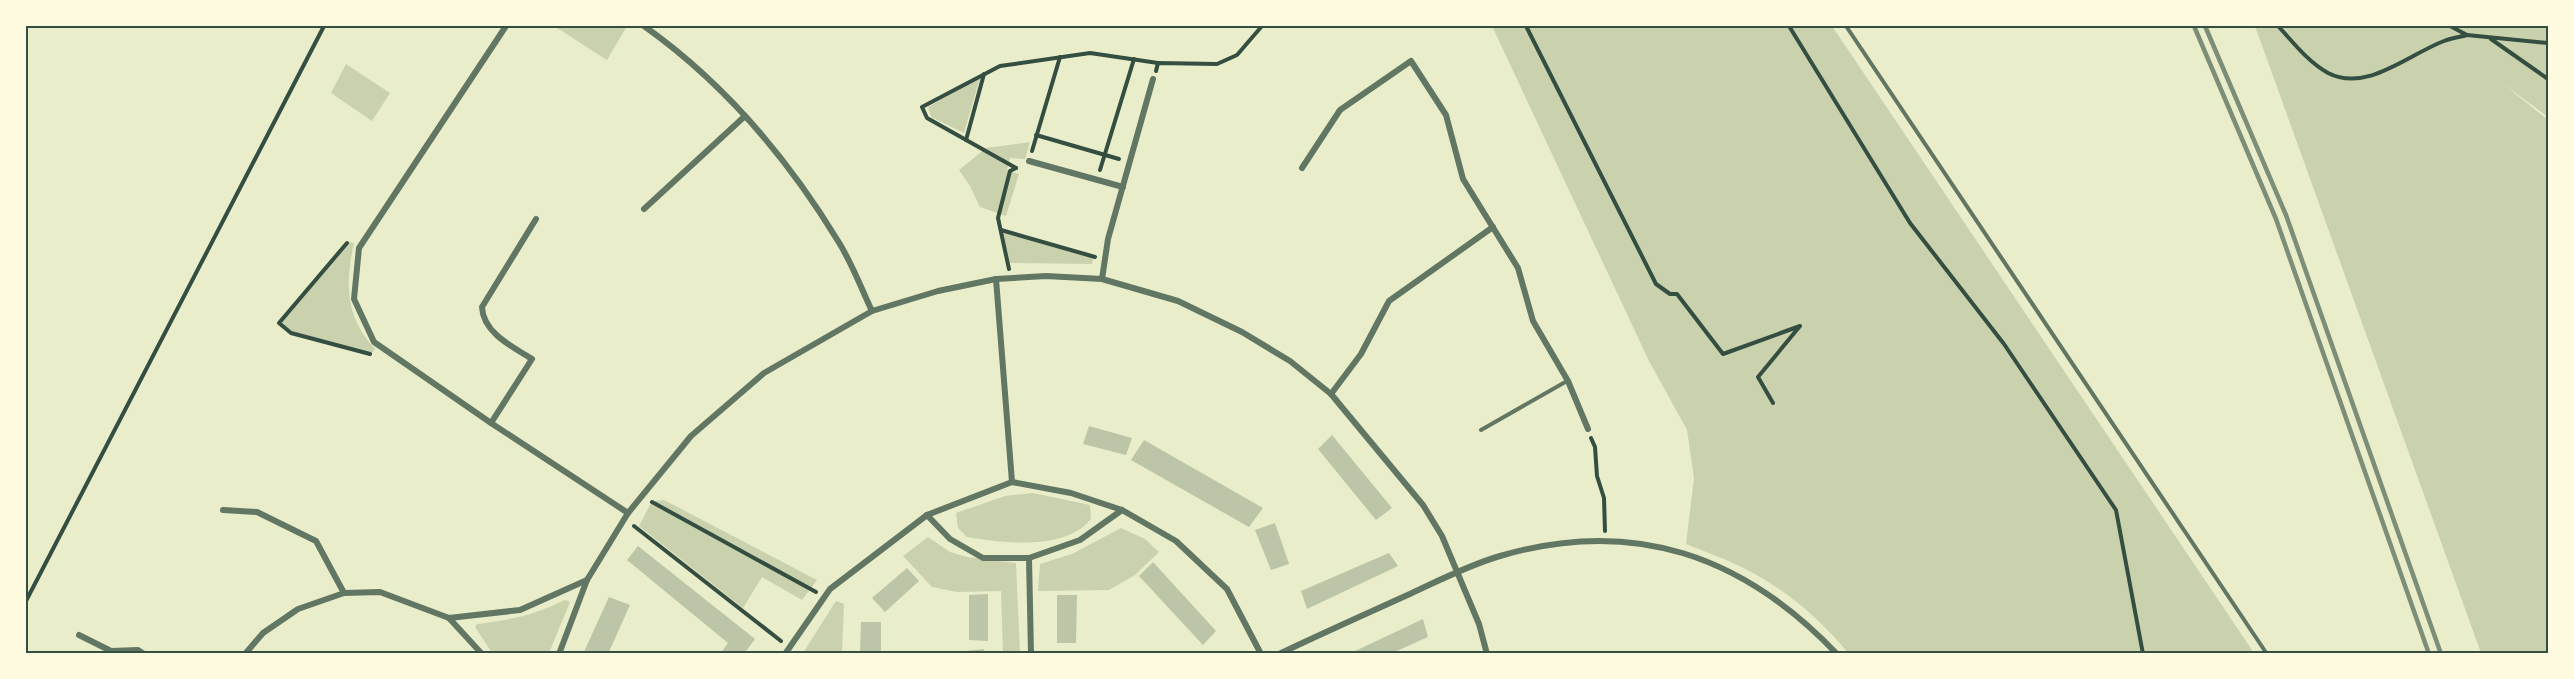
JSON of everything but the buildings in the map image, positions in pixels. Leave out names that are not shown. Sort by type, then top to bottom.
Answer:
[{"type":"street","points":[[506,26],[359,248],[354,299],[374,342],[626,515]]},
{"type":"street","points":[[644,26],[702,71],[745,116],[787,166],[839,243],[872,311]]},
{"type":"street","points":[[1302,168],[1340,110],[1411,61],[1446,115],[1462,179],[1518,268],[1533,321],[1568,381],[1588,429]]},
{"type":"street","points":[[1102,279],[1123,187],[1153,79]]},
{"type":"street","points":[[644,209],[745,116]]},
{"type":"street","points":[[1029,161],[1123,187]]},
{"type":"street","points":[[490,423],[532,359],[505,342],[488,326],[484,320],[482,307],[536,219]]},
{"type":"street","points":[[1331,394],[1361,354],[1389,301],[1493,227]]},
{"type":"street","points":[[559,654],[587,580],[626,515],[690,436],[764,373],[872,311],[938,291],[996,279],[1046,276],[1102,279],[1178,301],[1242,332],[1290,361],[1331,394],[1423,505],[1442,536],[1479,624],[1487,654]]},
{"type":"street","points":[[996,279],[1012,482]]},
{"type":"street","points":[[785,654],[830,589],[927,515],[1012,482],[1071,493],[1122,510],[1176,541],[1227,590],[1261,654]]},
{"type":"street","points":[[223,510],[257,512],[316,541],[344,593]]},
{"type":"street","points":[[927,515],[950,539],[983,558],[1029,558],[1080,540],[1122,510]]},
{"type":"street","points":[[1279,654],[1458,572],[1497,557],[1528,549],[1605,540],[1660,546],[1686,553],[1732,572],[1762,588],[1809,624],[1837,654]]},
{"type":"street","points":[[1029,558],[1031,654]]},
{"type":"street","points":[[449,618],[520,610],[587,580]]},
{"type":"street","points":[[245,654],[263,633],[298,609],[344,593],[380,592],[449,618],[482,650],[482,654]]},
{"type":"street","points":[[79,635],[111,651],[138,650],[144,654]]},
{"type":"lane","points":[[1846,26],[2267,654]]},
{"type":"lane","points":[[1481,430],[1568,381]]},
{"type":"path","points":[[26,601],[324,26]]},
{"type":"path","points":[[1016,168],[927,118],[922,107],[1000,66],[1090,53],[1158,63],[1217,64],[1237,55],[1262,26]]},
{"type":"path","points":[[1526,26],[1656,284],[1670,294],[1677,294],[1724,354],[1800,326],[1758,377],[1773,403]]},
{"type":"path","points":[[1789,26],[1910,224],[2004,344],[2116,510],[2143,654]]},
{"type":"path","points":[[2278,26],[2310,60],[2328,72],[2345,79],[2382,71],[2443,41],[2467,35]]},
{"type":"path","points":[[2450,26],[2467,35],[2548,43]]},
{"type":"path","points":[[2490,38],[2548,79]]},
{"type":"path","points":[[1097,180],[1134,59]]},
{"type":"path","points":[[1153,79],[1158,63]]},
{"type":"path","points":[[966,140],[984,74]]},
{"type":"path","points":[[1036,135],[1130,162]]},
{"type":"path","points":[[1000,230],[1105,260]]},
{"type":"path","points":[[348,242],[279,323],[291,333],[373,355],[388,352]]},
{"type":"path","points":[[1588,429],[1595,447],[1597,476],[1604,498],[1605,540]]},
{"type":"path","points":[[641,496],[825,597]]},
{"type":"path","points":[[626,515],[789,647]]},
{"type":"green space","points":[[554,26],[627,26],[607,60]]},
{"type":"green space","points":[[1492,26],[1832,26],[2254,653],[1848,653],[1825,627],[1783,592],[1737,565],[1686,544],[1694,478],[1687,430],[1649,361]]},
{"type":"green space","points":[[2255,26],[2548,26],[2548,117],[2502,83],[2548,120],[2548,653],[2481,653]]},
{"type":"green space","points":[[346,64],[390,93],[372,121],[331,93]]},
{"type":"green space","points":[[980,78],[964,133],[931,117],[928,107]]},
{"type":"green space","points":[[1030,142],[1025,159],[1010,158],[1007,170],[1019,174],[1006,216],[980,207],[959,170],[986,148]]},
{"type":"green space","points":[[1003,231],[1093,258],[1092,264],[1010,263]]},
{"type":"green space","points":[[349,242],[354,243],[349,272],[350,299],[358,325],[375,349],[371,354],[292,332],[279,323]]},
{"type":"green space","points":[[1033,493],[1090,505],[1091,519],[1080,529],[1066,536],[1033,542],[967,537],[958,528],[956,513],[1005,496]]},
{"type":"green space","points":[[664,500],[817,580],[802,600],[762,577],[743,608],[639,526],[652,501]]},
{"type":"green space","points":[[1121,528],[1145,539],[1159,552],[1135,575],[1109,590],[1038,591],[1040,564],[1072,554]]},
{"type":"green space","points":[[928,537],[950,552],[967,557],[1016,563],[1020,653],[1003,653],[1001,591],[957,592],[932,587],[903,556]]},
{"type":"green space","points":[[565,600],[570,602],[549,653],[492,653],[475,627],[477,624],[512,619],[532,613]]},
{"type":"green space","points":[[836,601],[844,604],[842,653],[803,653]]},
{"type":"railway","points":[[2194,26],[2276,219],[2429,654]]},
{"type":"railway","points":[[2205,26],[2286,215],[2441,654]]}]
